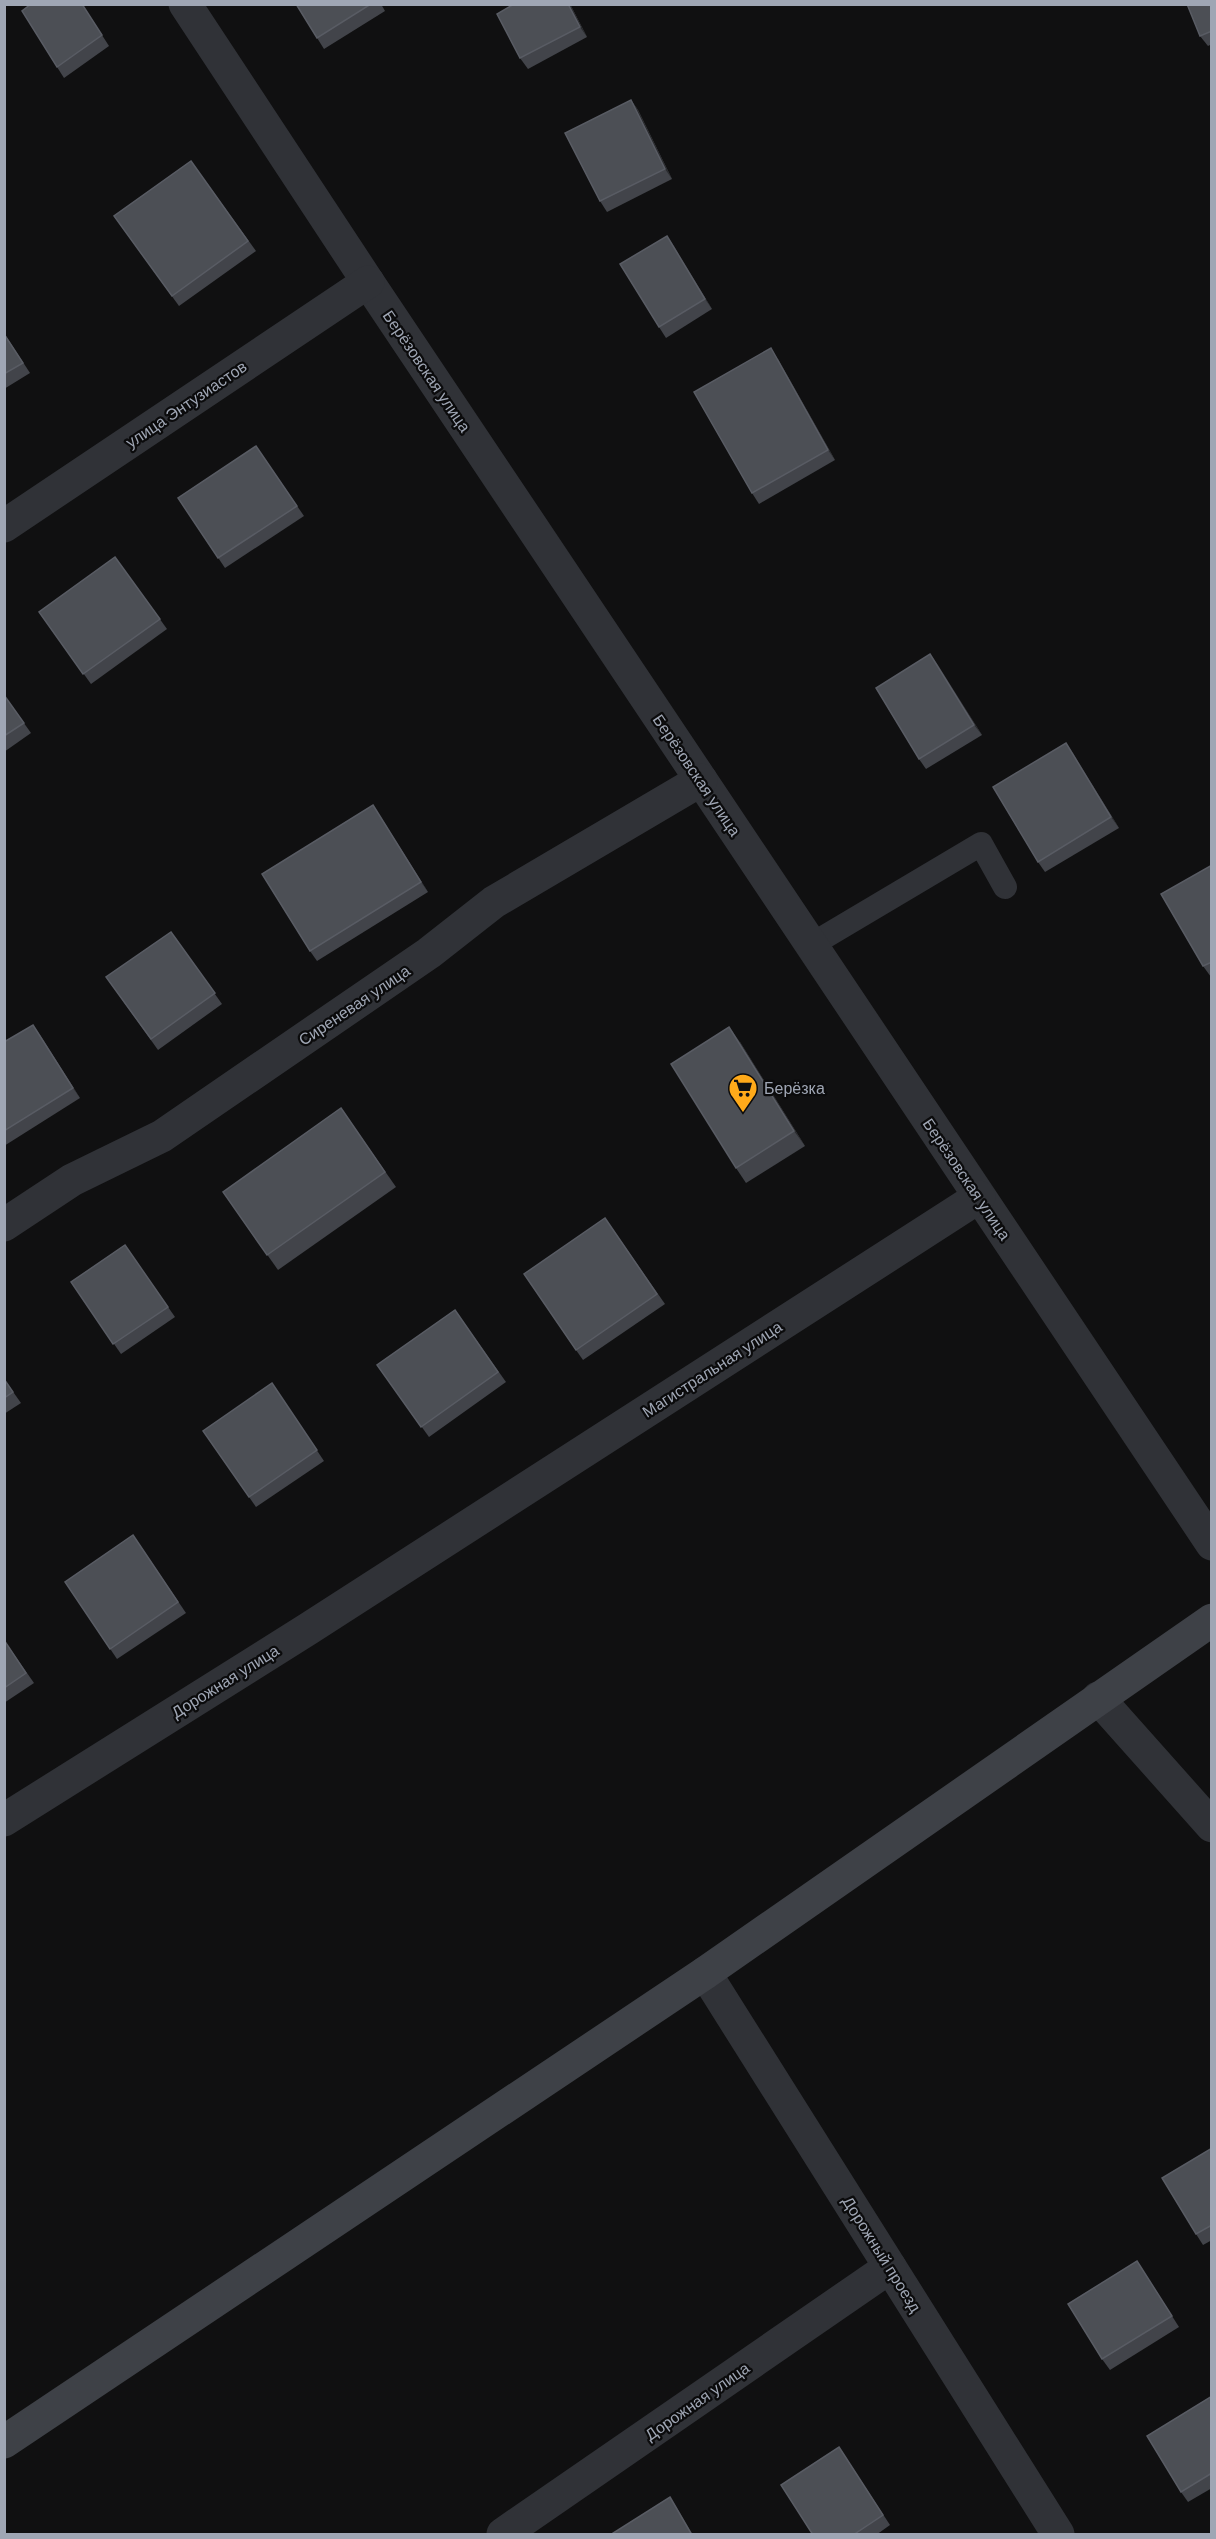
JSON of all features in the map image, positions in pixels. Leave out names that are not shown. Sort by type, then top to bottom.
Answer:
[{"type":"main road","points":[[4,2442],[705,1973],[1212,1620]]},
{"type":"street","name":"Берёзовская улица","points":[[185,4],[368,282],[1212,1544]]},
{"type":"street","name":"улица Энтузиастов","points":[[4,526],[368,282]]},
{"type":"street","name":"Сиреневая улица","points":[[4,1226],[72,1180],[162,1136],[429,953],[494,902],[701,780]]},
{"type":"street","name":"Магистральная улица","points":[[445,1541],[979,1197]]},
{"type":"street","name":"Дорожная улица","points":[[4,1820],[445,1541]]},
{"type":"street","points":[[1098,1698],[1212,1826]]},
{"type":"street","name":"Дорожный проезд","points":[[705,1973],[1058,2535]]},
{"type":"street","name":"Дорожная улица","points":[[503,2535],[890,2267]]},
{"type":"lane","points":[[811,945],[981,844],[1005,887]]},
{"type":"building","points":[[31,4],[82,4],[102,35],[57,67],[22,11]]},
{"type":"building","points":[[296,4],[371,4],[317,38]]},
{"type":"building","points":[[514,4],[568,4],[580,27],[520,58],[497,14]]},
{"type":"building","points":[[1187,4],[1212,4],[1212,31],[1200,36]]},
{"type":"building","points":[[631,100],[665,169],[600,201],[565,133]]},
{"type":"building","points":[[191,161],[248,241],[172,296],[114,216]]},
{"type":"building","points":[[667,236],[705,299],[659,327],[620,264]]},
{"type":"building","points":[[4,334],[23,363],[4,374]]},
{"type":"building","points":[[771,348],[828,450],[752,493],[694,392]]},
{"type":"building","points":[[256,446],[297,506],[218,558],[178,498]]},
{"type":"building","points":[[115,557],[160,619],[83,674],[39,612]]},
{"type":"building","points":[[930,654],[974,725],[919,759],[876,688]]},
{"type":"building","points":[[4,695],[24,723],[4,736]]},
{"type":"building","points":[[1066,743],[1111,817],[1038,862],[993,787]]},
{"type":"building","points":[[373,805],[421,882],[310,951],[262,874]]},
{"type":"building","points":[[1212,865],[1212,962],[1203,966],[1161,894]]},
{"type":"building","points":[[171,932],[215,993],[151,1039],[106,977]]},
{"type":"building","points":[[33,1025],[73,1088],[4,1131],[4,1042]]},
{"type":"building","name":"Берёзка","points":[[729,1027],[794,1131],[736,1168],[671,1064]]},
{"type":"building","points":[[341,1108],[385,1172],[267,1255],[223,1192]]},
{"type":"building","points":[[605,1218],[657,1294],[576,1350],[524,1274]]},
{"type":"building","points":[[125,1245],[168,1307],[113,1344],[71,1282]]},
{"type":"building","points":[[455,1310],[498,1372],[421,1427],[377,1365]]},
{"type":"building","points":[[4,1379],[13,1392],[4,1398]]},
{"type":"building","points":[[272,1383],[317,1450],[249,1497],[203,1431]]},
{"type":"building","points":[[133,1535],[178,1602],[110,1649],[65,1582]]},
{"type":"building","points":[[4,1640],[26,1673],[4,1688]]},
{"type":"building","points":[[1212,2148],[1212,2225],[1196,2234],[1162,2178]]},
{"type":"building","points":[[1137,2261],[1172,2316],[1102,2359],[1068,2304]]},
{"type":"building","points":[[1212,2396],[1212,2473],[1181,2492],[1147,2436]]},
{"type":"building","points":[[839,2447],[883,2515],[853,2535],[813,2535],[781,2485]]},
{"type":"building","points":[[670,2497],[692,2535],[610,2535]]},
{"type":"place","name":"Берёзка","points":[[743,1114]]}]
